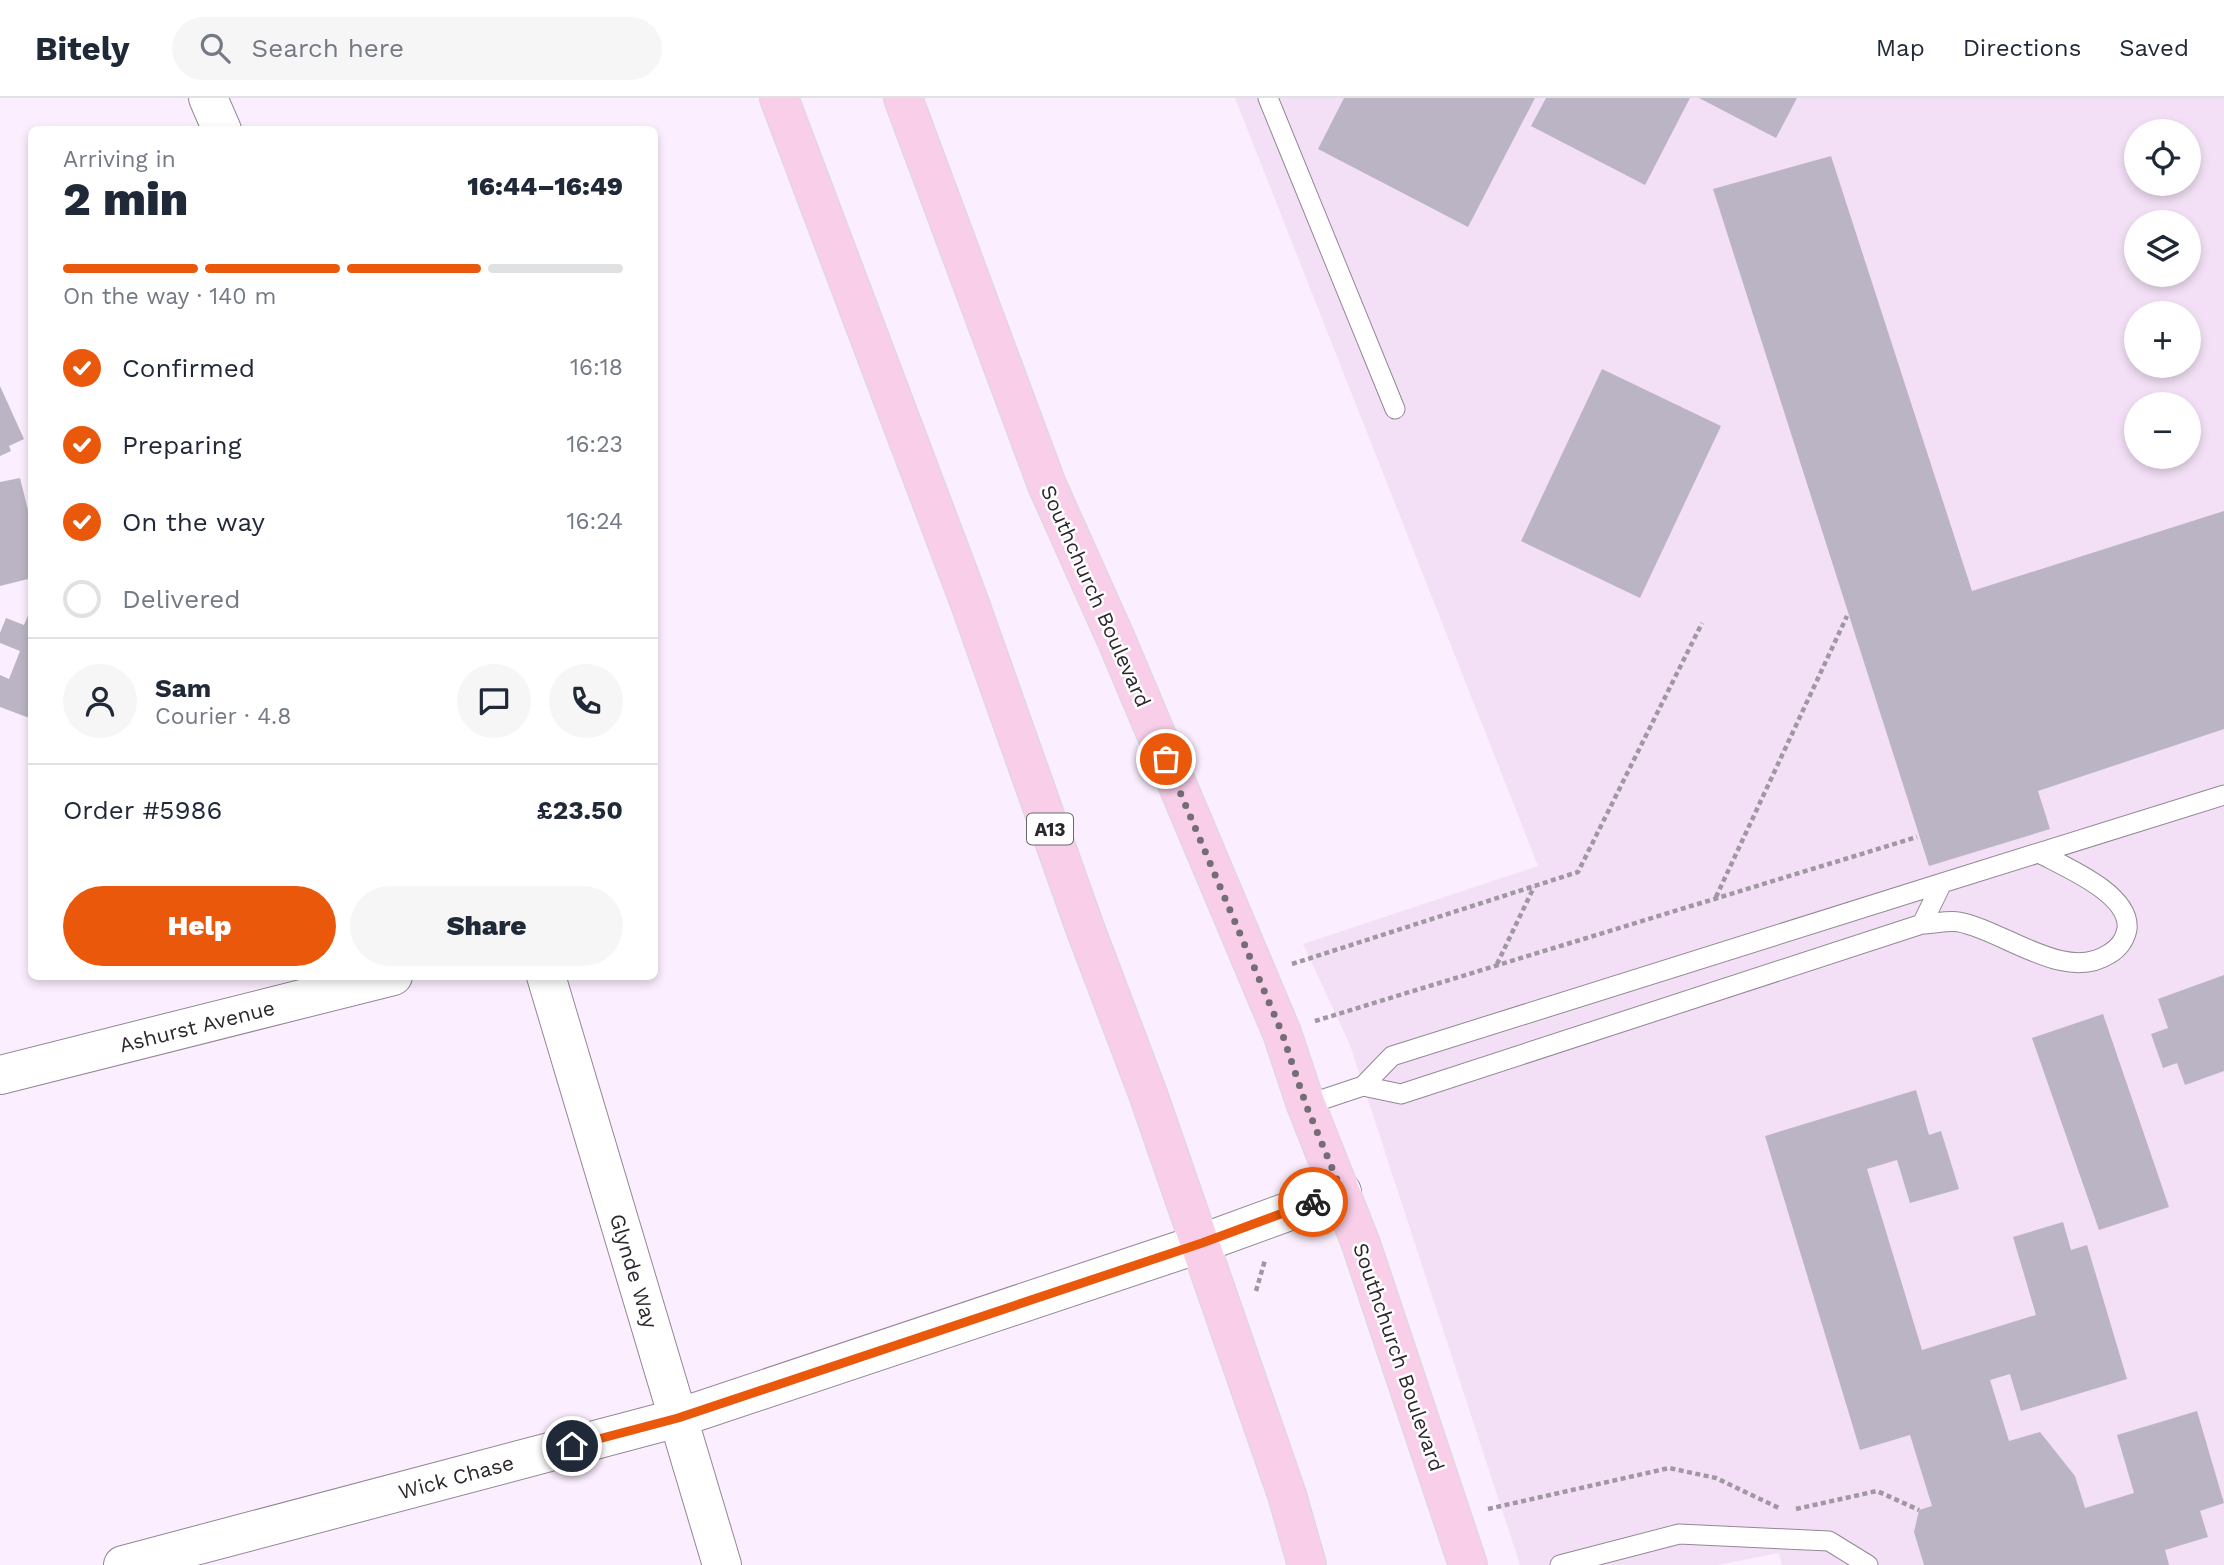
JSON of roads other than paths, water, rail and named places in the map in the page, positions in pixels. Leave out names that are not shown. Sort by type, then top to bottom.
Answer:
[{"type":"main road","name":"A13","points":[[779,98],[970,601],[1202,1243],[1287,1495],[1307,1565]]},
{"type":"main road","name":"Southchurch Boulevard","points":[[903,98],[1047,485],[1116,639],[1282,1033],[1306,1105],[1342,1192],[1468,1565]]},
{"type":"street","points":[[208,98],[220,126]]},
{"type":"street","name":"Ashurst Avenue","points":[[0,1075],[377,980]]},
{"type":"street","name":"Glynde Way","points":[[547,980],[722,1565]]},
{"type":"street","name":"Wick Chase","points":[[123,1565],[678,1418],[1202,1243],[1342,1192]]},
{"type":"lane","points":[[1268,98],[1395,409]]},
{"type":"lane","points":[[1306,1105],[1363,1086],[1392,1056],[2224,795]]},
{"type":"lane","points":[[1363,1086],[1401,1094],[1922,924],[1958,922],[2073,965],[2097,962],[2119,948],[2127,929],[2125,910],[2110,894],[2039,853]]},
{"type":"lane","points":[[1922,924],[1942,883]]},
{"type":"lane","points":[[1560,1565],[1679,1534],[1829,1541],[1868,1565]]}]
